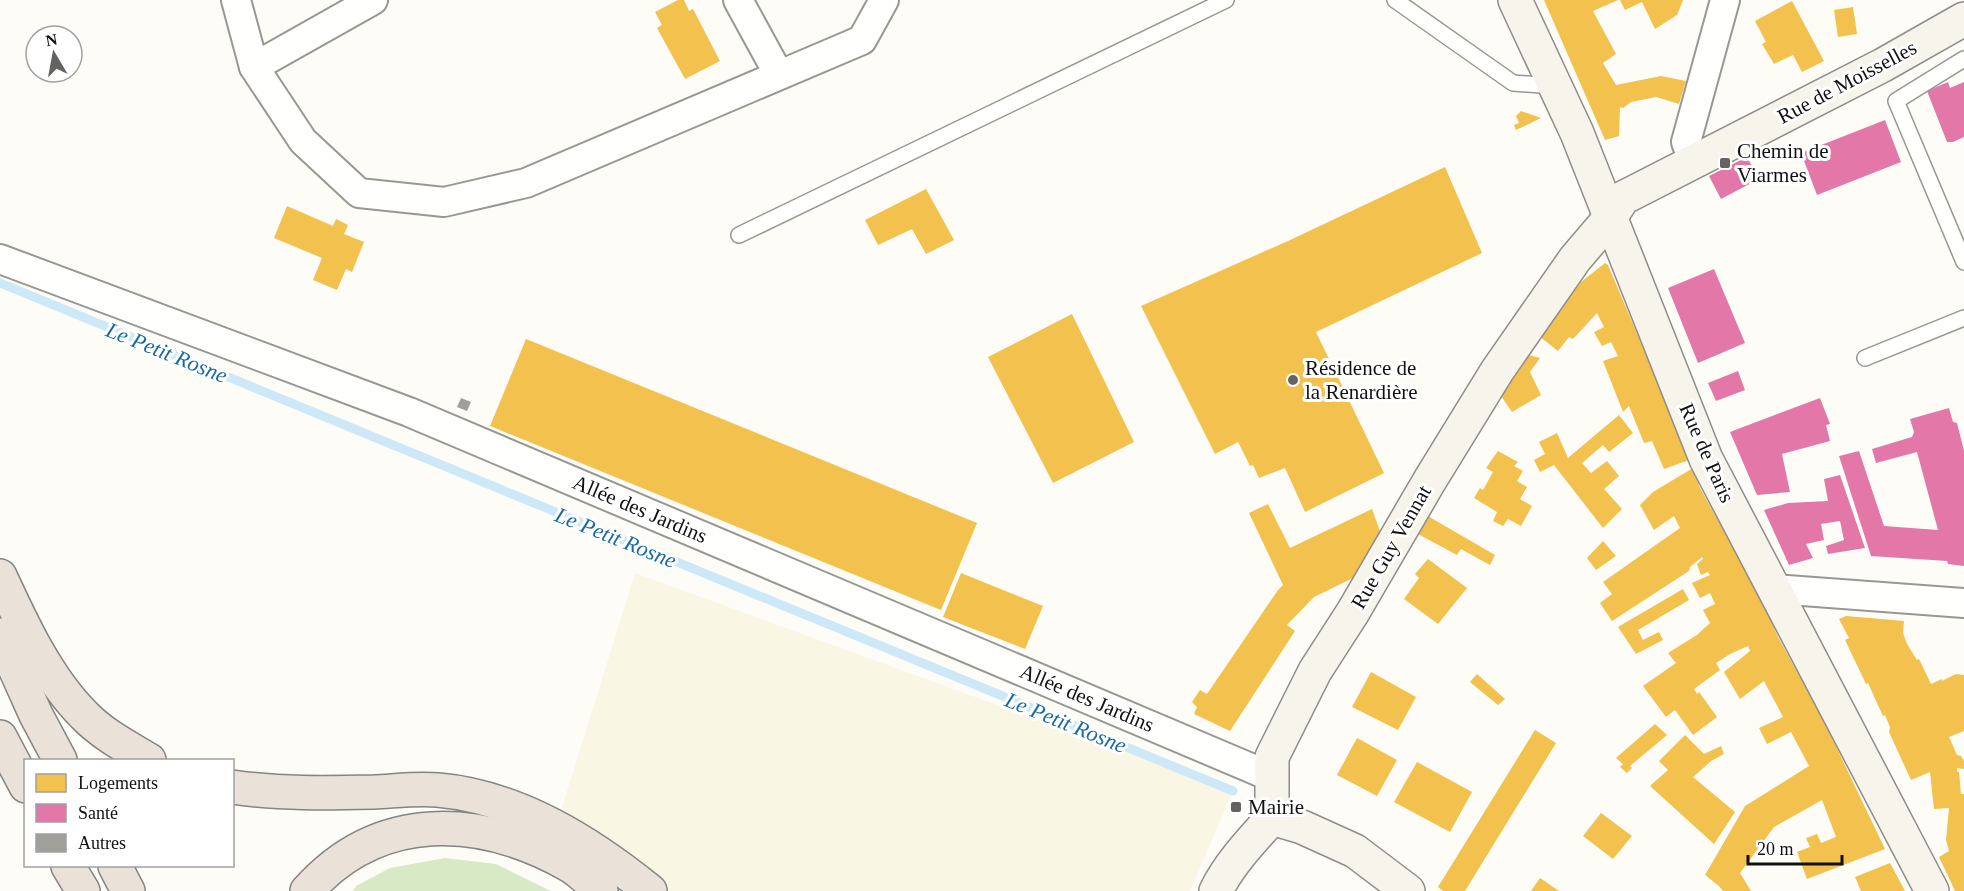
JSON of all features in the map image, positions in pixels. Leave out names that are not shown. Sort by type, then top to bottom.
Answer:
[{"type":"highway","points":[[0,576],[43,659],[84,716],[114,739],[147,759]]},
{"type":"highway","points":[[0,634],[36,715],[59,759]]},
{"type":"highway","points":[[0,737],[24,782]]},
{"type":"highway","points":[[234,787],[261,791],[336,793],[438,790],[497,801],[579,838],[650,891]]},
{"type":"highway","points":[[307,891],[340,860],[384,837],[431,829],[467,829],[514,840],[571,866],[601,891]]},
{"type":"highway","points":[[69,867],[83,891]]},
{"type":"highway","points":[[116,867],[128,891]]},
{"type":"street","points":[[236,0],[254,67],[303,141],[359,193],[444,202],[526,183],[862,40],[884,0]]},
{"type":"street","points":[[254,67],[373,0]]},
{"type":"street","points":[[738,0],[779,75]]},
{"type":"street","name":"Rue de Paris","points":[[1515,0],[1577,133],[1706,459],[1932,891]]},
{"type":"street","points":[[1693,161],[1686,142],[1725,0]]},
{"type":"street","name":"Rue de Moisselles","points":[[1615,232],[1623,198],[1883,65],[1964,19]]},
{"type":"street","name":"Rue Guy Vennat","points":[[1272,818],[1272,757],[1315,671],[1353,612],[1497,371],[1575,259],[1615,232]]},
{"type":"street","name":"Allée des Jardins","points":[[0,259],[409,412],[1272,777]]},
{"type":"street","points":[[1774,589],[1964,603]]},
{"type":"street","points":[[1216,891],[1251,841],[1272,818],[1355,851],[1408,891]]},
{"type":"lane","points":[[739,235],[1226,0]]},
{"type":"lane","points":[[1395,0],[1513,83],[1554,86]]},
{"type":"lane","points":[[1964,59],[1896,101],[1964,262]]},
{"type":"lane","points":[[1865,358],[1964,318]]},
{"type":"shaded area","points":[[635,573],[1233,791],[1190,891],[665,891],[559,817]]},
{"type":"green space","points":[[445,858],[496,864],[551,891],[353,891],[356,886],[390,868]]},
{"type":"building: Logements","points":[[678,0],[684,0],[689,11],[693,9],[720,61],[685,79],[657,28],[662,25],[655,12]]},
{"type":"building: Logements","points":[[1544,0],[1618,0],[1593,11],[1616,54],[1603,63],[1616,85],[1661,76],[1686,81],[1679,104],[1656,97],[1631,102],[1623,108],[1620,107],[1619,136],[1605,140]]},
{"type":"building: Logements","points":[[1620,0],[1683,0],[1677,15],[1655,29],[1642,2],[1625,10]]},
{"type":"building: Logements","points":[[1792,1],[1824,61],[1802,72],[1793,55],[1774,64],[1762,44],[1766,42],[1755,21]]},
{"type":"building: Logements","points":[[1853,7],[1857,34],[1838,37],[1834,10]]},
{"type":"building: Logements","points":[[1521,111],[1541,118],[1516,130],[1514,125],[1519,123],[1516,116]]},
{"type":"building: Logements","name":"Résidence de la Renardière","points":[[1445,167],[1482,253],[1316,332],[1384,473],[1305,512],[1285,468],[1259,478],[1238,442],[1215,454],[1141,306],[1288,241]]},
{"type":"building: Logements","points":[[926,189],[954,240],[926,254],[912,229],[878,245],[865,220]]},
{"type":"building: Logements","points":[[287,206],[333,226],[336,219],[348,225],[344,234],[364,242],[352,272],[346,269],[337,290],[313,280],[322,258],[274,238]]},
{"type":"building: Logements","points":[[1605,263],[1608,265],[1689,460],[1664,469],[1652,441],[1644,443],[1629,406],[1623,412],[1603,361],[1618,356],[1611,342],[1602,346],[1594,332],[1604,327],[1597,313],[1573,339],[1569,337],[1558,351],[1539,336],[1581,282]]},
{"type":"building: Logements","points":[[1072,314],[1134,442],[1053,483],[988,357]]},
{"type":"building: Logements","points":[[526,339],[977,523],[941,610],[490,426]]},
{"type":"building: Logements","points":[[1525,354],[1540,358],[1530,372],[1541,395],[1512,412],[1499,393]]},
{"type":"building: Logements","points":[[1619,415],[1633,433],[1609,452],[1603,445],[1582,463],[1591,473],[1607,461],[1619,476],[1604,489],[1622,509],[1603,528],[1554,465],[1540,472],[1534,460],[1545,454],[1539,442],[1557,433],[1568,458]]},
{"type":"building: Logements","points":[[1498,451],[1518,462],[1514,466],[1523,471],[1517,481],[1527,487],[1520,499],[1532,506],[1521,526],[1508,519],[1503,526],[1493,521],[1497,512],[1474,498],[1480,488],[1483,490],[1493,472],[1486,468]]},
{"type":"building: Logements","points":[[1693,468],[1700,488],[1760,595],[1778,637],[1821,715],[1885,849],[1807,879],[1797,852],[1810,847],[1806,838],[1817,834],[1821,843],[1836,837],[1822,800],[1774,827],[1740,873],[1751,891],[1723,891],[1705,875],[1745,806],[1809,766],[1791,732],[1767,744],[1759,728],[1783,717],[1764,681],[1740,699],[1724,672],[1750,651],[1748,646],[1716,663],[1720,670],[1694,689],[1697,694],[1699,692],[1717,717],[1693,735],[1675,710],[1666,717],[1643,686],[1676,663],[1668,653],[1697,635],[1710,623],[1703,610],[1715,604],[1710,593],[1700,598],[1692,583],[1710,575],[1708,572],[1701,575],[1697,564],[1703,559],[1702,557],[1690,567],[1689,571],[1612,621],[1600,603],[1612,594],[1603,582],[1680,528],[1674,516],[1654,530],[1640,505],[1653,492]]},
{"type":"building: Logements","points":[[1268,504],[1290,548],[1372,509],[1381,534],[1357,576],[1314,597],[1287,625],[1295,631],[1230,731],[1194,714],[1197,707],[1192,702],[1200,690],[1207,694],[1283,585],[1249,513]]},
{"type":"building: Logements","points":[[1426,515],[1495,555],[1490,565],[1461,549],[1457,555],[1416,533]]},
{"type":"building: Logements","points":[[1603,541],[1616,556],[1596,570],[1587,558]]},
{"type":"building: Logements","points":[[1428,559],[1467,588],[1438,624],[1404,599],[1419,578],[1415,574]]},
{"type":"building: Logements","points":[[961,573],[1043,606],[1025,649],[943,617]]},
{"type":"building: Logements","points":[[1683,589],[1689,600],[1638,630],[1643,640],[1659,632],[1663,640],[1636,654],[1618,627]]},
{"type":"building: Logements","points":[[1846,616],[1904,621],[1903,633],[1907,644],[1917,660],[1919,659],[1931,684],[1956,674],[1964,675],[1964,731],[1949,737],[1957,755],[1961,756],[1964,761],[1964,769],[1957,768],[1957,772],[1959,772],[1961,794],[1964,794],[1964,891],[1955,891],[1939,857],[1949,851],[1946,840],[1949,808],[1934,809],[1930,772],[1911,780],[1889,732],[1890,727],[1885,715],[1883,716],[1845,640],[1849,638],[1839,619]]},
{"type":"building: Logements","points":[[1371,672],[1416,697],[1398,730],[1352,707]]},
{"type":"building: Logements","points":[[1477,674],[1505,699],[1498,705],[1470,682]]},
{"type":"building: Logements","points":[[1655,724],[1667,735],[1630,766],[1632,768],[1627,773],[1620,767],[1623,764],[1616,758]]},
{"type":"building: Logements","points":[[1535,730],[1556,743],[1465,891],[1443,891],[1438,887]]},
{"type":"building: Logements","points":[[1685,735],[1704,754],[1721,746],[1724,754],[1711,761],[1693,777],[1735,812],[1714,844],[1650,786],[1668,770],[1659,761]]},
{"type":"building: Logements","points":[[1357,738],[1397,760],[1377,796],[1337,775]]},
{"type":"building: Logements","points":[[1417,762],[1472,792],[1450,832],[1394,802]]},
{"type":"building: Logements","points":[[1601,813],[1632,836],[1613,859],[1583,836]]},
{"type":"building: Logements","points":[[1890,863],[1905,891],[1861,891],[1855,877]]},
{"type":"building: Logements","points":[[1540,878],[1559,891],[1531,891]]},
{"type":"building: Santé","points":[[1948,82],[1950,88],[1964,82],[1964,137],[1953,142],[1947,142],[1927,91]]},
{"type":"building: Santé","points":[[1885,120],[1901,162],[1817,195],[1801,153]]},
{"type":"building: Santé","points":[[1747,157],[1759,179],[1721,199],[1709,176]]},
{"type":"building: Santé","points":[[1714,269],[1745,343],[1698,363],[1668,288]]},
{"type":"building: Santé","points":[[1738,371],[1745,390],[1716,401],[1708,383]]},
{"type":"building: Santé","points":[[1820,398],[1830,424],[1826,425],[1830,441],[1782,454],[1790,492],[1757,495],[1730,432]]},
{"type":"building: Santé","points":[[1949,408],[1953,422],[1957,423],[1964,451],[1964,566],[1948,564],[1947,561],[1871,556],[1839,456],[1859,451],[1884,526],[1938,530],[1917,452],[1876,463],[1872,449],[1912,437],[1914,432],[1910,419]]},
{"type":"building: Santé","points":[[1840,475],[1865,548],[1828,554],[1826,546],[1844,540],[1840,521],[1821,524],[1824,540],[1806,544],[1813,558],[1789,565],[1764,510],[1788,503],[1828,501],[1824,479]]},
{"type":"building: Autres","points":[[461,398],[471,402],[467,411],[457,407]]},
{"type":"waterway","name":"Le Petit Rosne","points":[[0,283],[1233,791]]},
{"type":"place","name":"Chemin de Viarmes","points":[[1725,163]]},
{"type":"place","name":"Résidence de la Renardière","points":[[1293,380]]},
{"type":"place","name":"Mairie","points":[[1236,807]]}]
